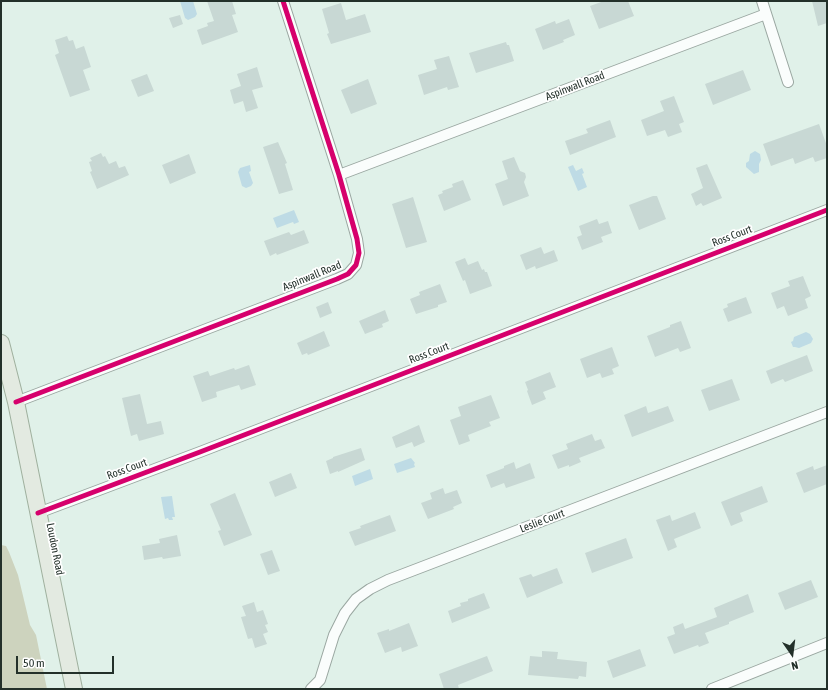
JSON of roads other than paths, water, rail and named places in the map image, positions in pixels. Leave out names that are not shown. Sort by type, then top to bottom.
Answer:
[{"type":"main road","name":"Loudon Road","points":[[1,343],[16,402],[74,689]]},
{"type":"street","name":"Aspinwall Road","points":[[16,402],[348,274],[357,262],[359,253],[357,238],[283,1]]},
{"type":"street","points":[[762,1],[788,82]]},
{"type":"street","name":"Aspinwall Road","points":[[338,175],[766,14]]},
{"type":"street","name":"Ross Court","points":[[38,513],[220,445],[827,210]]},
{"type":"street","name":"Leslie Court","points":[[313,688],[320,680],[334,635],[345,613],[359,597],[375,586],[827,412]]},
{"type":"street","points":[[712,689],[827,643]]},
{"type":"water","points":[[180,1],[193,1],[197,14],[195,17],[188,20],[185,18]]},
{"type":"water","points":[[755,151],[760,154],[761,160],[759,164],[759,172],[754,174],[746,167],[746,163],[749,161],[750,154]]},
{"type":"water","points":[[250,165],[251,171],[249,172],[253,183],[251,186],[246,188],[242,186],[238,172],[240,168]]},
{"type":"water","points":[[573,165],[576,171],[582,168],[584,173],[582,174],[587,187],[578,191],[568,167]]},
{"type":"water","points":[[294,210],[299,222],[294,224],[293,222],[277,228],[273,218]]},
{"type":"water","points":[[806,332],[810,334],[813,339],[811,343],[799,348],[793,347],[791,342],[793,341],[794,337]]},
{"type":"water","points":[[411,458],[415,463],[415,467],[397,473],[394,464]]},
{"type":"water","points":[[370,469],[373,479],[355,486],[352,476]]},
{"type":"water","points":[[172,496],[175,517],[172,517],[173,520],[169,520],[168,518],[165,519],[161,497]]}]
